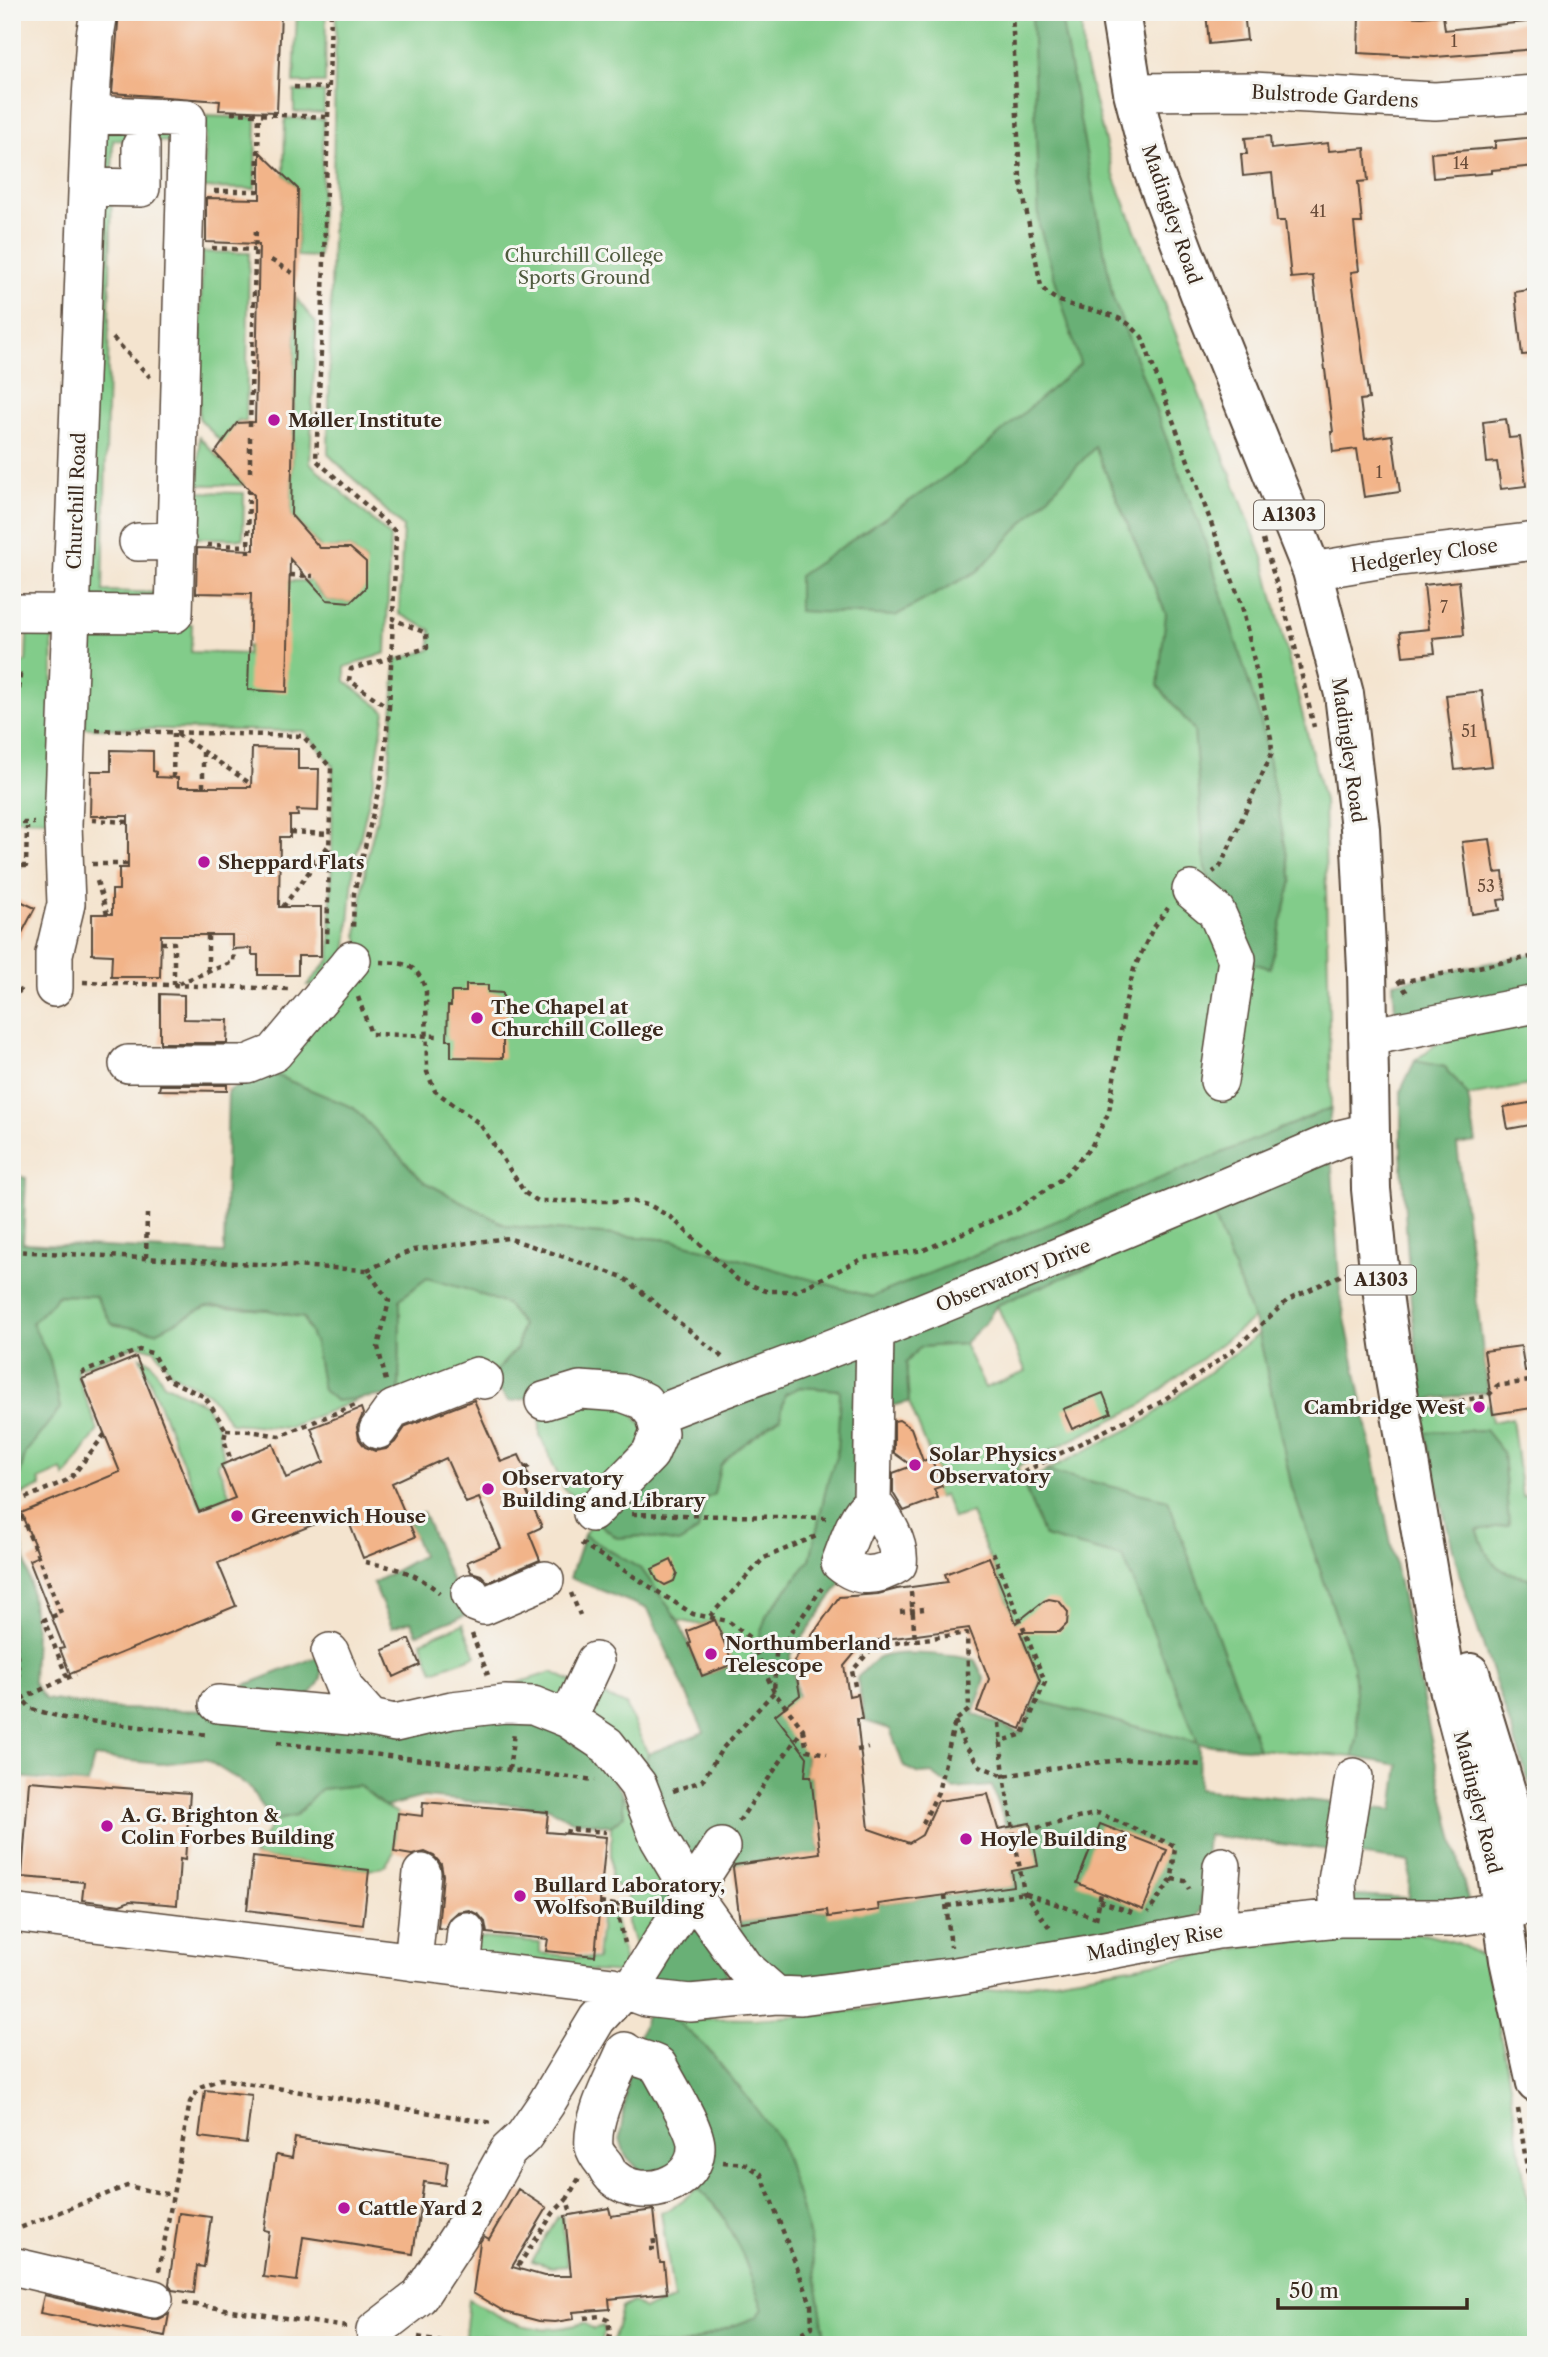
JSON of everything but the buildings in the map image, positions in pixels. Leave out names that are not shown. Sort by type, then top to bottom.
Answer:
[{"type":"main road","name":"Madingley Road","points":[[1121,12],[1133,92],[1153,170],[1199,295],[1312,571],[1344,694],[1360,828],[1371,1189],[1378,1259],[1395,1379],[1445,1673],[1496,1866],[1518,1908],[1509,1960],[1530,2028],[1527,2094]]},
{"type":"main road","name":"Madingley Road","points":[[1420,1521],[1484,1716],[1536,1889]]},
{"type":"street","name":"Churchill Road","points":[[67,985],[54,954],[66,904],[63,824],[90,114],[99,12]]},
{"type":"street","name":"Bulstrode Gardens","points":[[1133,92],[1253,91],[1434,102],[1536,94]]},
{"type":"street","points":[[12,612],[183,614],[177,541],[187,119],[90,114]]},
{"type":"street","points":[[87,187],[141,188],[141,146]]},
{"type":"street","points":[[138,542],[177,541]]},
{"type":"street","name":"Hedgerley Close","points":[[1312,571],[1384,559],[1536,541]]},
{"type":"street","points":[[1191,890],[1216,911],[1237,959],[1219,1081]]},
{"type":"street","points":[[128,1064],[247,1064],[274,1054],[328,990],[339,953]]},
{"type":"street","points":[[1368,1037],[1536,1004]]},
{"type":"street","name":"Observatory Drive","points":[[654,1415],[875,1331],[1339,1139],[1369,1132]]},
{"type":"street","points":[[875,1331],[866,1511],[840,1563],[852,1573],[885,1573],[908,1592]]},
{"type":"street","points":[[385,1420],[477,1376],[484,1380]]},
{"type":"street","points":[[544,1401],[580,1390],[622,1393],[644,1401],[654,1415],[659,1433],[650,1454],[586,1528]]},
{"type":"street","points":[[866,1511],[886,1520],[908,1592]]},
{"type":"street","points":[[469,1602],[484,1606],[545,1580]]},
{"type":"street","points":[[330,1652],[345,1689],[371,1718]]},
{"type":"street","points":[[568,1719],[595,1661]]},
{"type":"street","points":[[218,1704],[371,1718],[394,1723],[452,1710],[505,1703],[533,1705],[568,1719],[607,1745],[638,1785],[684,1905],[776,1996]]},
{"type":"street","points":[[1339,1918],[1337,1881],[1354,1777]]},
{"type":"street","points":[[625,2051],[633,2057],[647,2059],[658,2065],[694,2133],[697,2146],[690,2168],[677,2181],[661,2188],[630,2187],[614,2178],[594,2150],[595,2123],[625,2051],[633,1994],[721,1847]]},
{"type":"street","points":[[1217,1930],[1222,1866]]},
{"type":"street","points":[[413,1962],[422,1873]]},
{"type":"street","name":"Madingley Rise","points":[[12,1913],[613,1986],[633,1994],[690,2003],[801,1996],[955,1976],[1217,1930],[1339,1918],[1452,1918],[1518,1908]]},
{"type":"street","points":[[462,1968],[466,1931]]},
{"type":"street","points":[[376,2331],[419,2297],[470,2219],[509,2151],[529,2129],[597,2019],[633,1994]]},
{"type":"street","points":[[12,2266],[154,2299]]},
{"type":"path","points":[[331,12],[316,460],[396,532],[392,658],[383,771],[339,953]]},
{"type":"path","points":[[339,953],[414,967],[423,979],[426,991],[427,1072],[435,1091],[480,1124],[525,1193],[538,1200],[631,1201],[650,1206],[672,1218],[738,1280],[766,1291],[796,1291],[864,1258],[924,1250],[1016,1210],[1062,1179],[1091,1147],[1109,1112],[1125,1004],[1134,969],[1163,911],[1220,867],[1272,753],[1271,738],[1242,606],[1142,337],[1129,324],[1049,297],[1041,286],[1020,178],[1012,12]]},
{"type":"path","points":[[294,87],[328,88]]},
{"type":"path","points":[[231,113],[328,117]]},
{"type":"path","points":[[211,191],[257,191],[259,114]]},
{"type":"path","points":[[250,472],[256,227]]},
{"type":"path","points":[[209,248],[255,250]]},
{"type":"path","points":[[271,260],[296,275]]},
{"type":"path","points":[[248,554],[249,490]]},
{"type":"path","points":[[1261,535],[1292,634],[1314,730]]},
{"type":"path","points":[[290,575],[313,576]]},
{"type":"path","points":[[389,708],[349,680],[351,669],[427,648],[426,633],[393,620]]},
{"type":"path","points":[[12,668],[20,675],[19,692],[12,702]]},
{"type":"path","points":[[67,729],[303,736],[331,768],[329,846],[339,953]]},
{"type":"path","points":[[174,732],[251,784]]},
{"type":"path","points":[[173,778],[174,732]]},
{"type":"path","points":[[203,751],[204,787]]},
{"type":"path","points":[[81,819],[128,822]]},
{"type":"path","points":[[22,866],[26,866],[27,827]]},
{"type":"path","points":[[290,832],[330,834]]},
{"type":"path","points":[[284,907],[329,846]]},
{"type":"path","points":[[280,861],[318,860]]},
{"type":"path","points":[[92,864],[128,864]]},
{"type":"path","points":[[208,936],[208,973]]},
{"type":"path","points":[[160,943],[174,943],[174,985]]},
{"type":"path","points":[[174,985],[233,962],[234,948]]},
{"type":"path","points":[[1400,982],[1536,956]]},
{"type":"path","points":[[67,985],[356,990],[371,1034],[438,1036]]},
{"type":"path","points":[[146,1258],[147,1214]]},
{"type":"path","points":[[12,1251],[367,1270],[413,1250],[508,1238],[623,1277],[748,1378]]},
{"type":"path","points":[[12,1269],[17,1286],[12,1417]]},
{"type":"path","points":[[1024,1472],[1161,1402],[1233,1350],[1288,1300],[1354,1269]]},
{"type":"path","points":[[367,1270],[389,1301],[378,1347],[385,1420]]},
{"type":"path","points":[[81,1373],[139,1350],[152,1353],[167,1379],[205,1397],[226,1430],[224,1440],[232,1461]]},
{"type":"path","points":[[1427,1406],[1488,1396],[1497,1386],[1536,1380]]},
{"type":"path","points":[[226,1430],[279,1436],[366,1400],[385,1420]]},
{"type":"path","points":[[67,1677],[44,1620],[61,1613],[16,1502],[70,1479],[105,1434]]},
{"type":"path","points":[[525,1468],[534,1464]]},
{"type":"path","points":[[586,1528],[866,1511]]},
{"type":"path","points":[[710,1616],[764,1559],[866,1511]]},
{"type":"path","points":[[586,1528],[693,1614],[729,1621],[750,1638],[774,1692],[803,1729],[807,1750],[827,1754]]},
{"type":"path","points":[[993,1552],[1045,1682],[1023,1734],[999,1742]]},
{"type":"path","points":[[365,1562],[399,1568],[469,1602],[496,1695],[505,1703]]},
{"type":"path","points":[[638,1785],[670,1791],[702,1781],[722,1749],[774,1692],[776,1654],[840,1563]]},
{"type":"path","points":[[908,1592],[915,1640]]},
{"type":"path","points":[[1018,1614],[1026,1611]]},
{"type":"path","points":[[855,1686],[852,1671],[874,1646],[967,1633],[970,1710],[955,1721],[938,1791],[922,1825]]},
{"type":"path","points":[[12,1703],[76,1674]]},
{"type":"path","points":[[955,1721],[964,1744],[980,1766],[1004,1776],[1133,1759],[1204,1765]]},
{"type":"path","points":[[999,1723],[999,1742],[1024,1893],[1071,1957]]},
{"type":"path","points":[[721,1847],[803,1729]]},
{"type":"path","points":[[857,1750],[869,1748]]},
{"type":"path","points":[[1037,1828],[1098,1814],[1175,1846],[1172,1880],[1145,1917],[1099,1901]]},
{"type":"path","points":[[567,1834],[568,1829],[606,1832]]},
{"type":"path","points":[[947,1906],[1024,1893],[1096,1919]]},
{"type":"path","points":[[945,1895],[955,1976]]},
{"type":"path","points":[[600,1903],[640,1906]]},
{"type":"path","points":[[615,1905],[626,1948]]},
{"type":"path","points":[[444,2345],[441,2341],[154,2299],[190,2102],[200,2087],[220,2079],[529,2129]]},
{"type":"path","points":[[1527,2094],[1536,2226]]},
{"type":"path","points":[[694,2158],[746,2164],[761,2174],[811,2304],[812,2327],[793,2338],[769,2339],[753,2345]]},
{"type":"path","points":[[12,2231],[127,2186],[173,2195]]},
{"type":"path","points":[[518,2266],[554,2212],[567,2199]]},
{"type":"path","points":[[650,2249],[655,2249],[653,2236]]},
{"type":"path","points":[[584,2318],[600,2316],[608,2319],[610,2334],[607,2345]]},
{"type":"path","points":[[483,2342],[519,2345]]},
{"type":"green space","points":[[297,12],[326,12],[325,83],[294,83]]},
{"type":"green space","name":"Churchill College Sports Ground","points":[[336,12],[1081,12],[1083,55],[1113,173],[1264,560],[1324,801],[1331,1108],[872,1297],[672,1240],[507,1226],[423,1181],[354,1108],[268,1072],[363,959],[357,934],[367,858],[389,769],[396,660],[430,650],[431,630],[399,614],[403,527],[328,454]]},
{"type":"green space","points":[[1032,12],[1060,12],[1113,298],[1203,535],[1261,722],[1292,880],[1270,968],[1244,961],[1205,868],[1194,730],[1158,686],[1166,614],[1095,447],[978,571],[895,616],[799,611],[799,576],[967,462],[1080,364],[1039,225]]},
{"type":"green space","points":[[294,91],[324,92],[324,113],[294,112]]},
{"type":"green space","points":[[206,116],[256,118],[255,189],[204,188]]},
{"type":"green space","points":[[285,118],[324,119],[319,257],[297,256],[298,189],[284,175]]},
{"type":"green space","points":[[167,126],[178,142],[113,140],[103,591],[168,593],[163,601],[93,598],[87,589],[99,132]]},
{"type":"green space","points":[[202,252],[249,253],[246,423],[239,420],[232,427],[244,467],[199,418]]},
{"type":"green space","points":[[296,298],[316,323],[310,463],[390,536],[386,653],[345,667],[345,681],[385,711],[374,778],[354,865],[346,958],[325,986],[307,985],[330,959],[333,765],[304,731],[85,728],[86,641],[89,629],[100,623],[192,624],[191,652],[247,654],[247,646],[250,646],[289,581],[313,581],[313,585],[327,600],[351,602],[366,562],[350,548],[329,548],[324,552],[291,515]]},
{"type":"green space","points":[[199,437],[245,485],[199,485]]},
{"type":"green space","points":[[198,492],[244,493],[243,539],[197,538]]},
{"type":"green space","points":[[28,612],[52,612],[54,820],[12,819],[12,663],[26,662]]},
{"type":"green space","points":[[1536,953],[1536,992],[1396,1022],[1393,983]]},
{"type":"green space","points":[[1536,1020],[1536,1084],[1468,1096],[1445,1067],[1415,1061],[1435,1045],[1481,1030]]},
{"type":"green space","points":[[1415,1061],[1445,1067],[1468,1096],[1476,1142],[1457,1145],[1488,1392],[1423,1400],[1411,1303],[1401,1151],[1401,1090]]},
{"type":"green space","points":[[268,1072],[354,1108],[423,1181],[507,1226],[672,1240],[872,1297],[1331,1108],[1329,1122],[1340,1294],[1436,1764],[1469,1905],[1340,1909],[1339,1894],[1409,1898],[1410,1862],[1350,1854],[1355,1806],[1393,1810],[1399,1765],[1353,1757],[1358,1735],[1353,1665],[1292,1488],[1259,1334],[1213,1215],[997,1305],[985,1323],[964,1344],[920,1347],[906,1363],[909,1402],[868,1411],[848,1573],[790,1656],[807,1742],[805,1775],[811,1776],[820,1854],[732,1865],[711,1880],[686,1856],[643,1771],[648,1754],[704,1732],[648,1609],[570,1578],[584,1535],[642,1570],[678,1620],[702,1676],[733,1664],[750,1665],[767,1614],[810,1560],[828,1480],[837,1454],[840,1390],[800,1387],[785,1394],[780,1418],[737,1449],[720,1466],[714,1494],[705,1499],[698,1531],[678,1543],[642,1536],[617,1538],[594,1519],[647,1446],[638,1405],[539,1396],[509,1402],[490,1378],[517,1348],[522,1325],[506,1304],[427,1278],[400,1299],[399,1394],[336,1401],[323,1390],[315,1344],[304,1318],[268,1310],[207,1306],[156,1332],[112,1324],[95,1296],[59,1295],[32,1323],[50,1360],[60,1408],[26,1452],[13,1499],[30,1584],[35,1631],[33,1682],[45,1699],[118,1709],[539,1718],[603,1765],[621,1791],[624,1815],[611,1826],[570,1820],[549,1808],[423,1797],[385,1807],[359,1785],[321,1789],[295,1816],[273,1821],[248,1786],[205,1759],[160,1764],[94,1757],[88,1784],[18,1777],[15,1875],[20,1923],[12,1923],[12,1174],[26,1178],[23,1243],[224,1253],[228,1091]]},
{"type":"green space","points":[[1213,1215],[1253,1319],[1142,1405],[1017,1467],[1044,1537],[1123,1557],[1199,1743],[1035,1700],[1040,1681],[971,1513],[953,1518],[944,1495],[938,1498],[934,1489],[942,1485],[909,1402],[906,1363],[920,1347],[964,1344],[985,1388],[1026,1372],[997,1305]]},
{"type":"green space","points":[[427,1278],[506,1304],[522,1325],[517,1348],[490,1378],[399,1394],[400,1299]]},
{"type":"green space","points":[[59,1295],[95,1296],[112,1324],[156,1332],[206,1306],[268,1310],[304,1318],[315,1344],[323,1390],[336,1401],[367,1396],[287,1428],[231,1423],[208,1393],[172,1374],[155,1350],[137,1345],[77,1369],[98,1430],[65,1477],[62,1470],[39,1480],[41,1486],[13,1499],[26,1452],[60,1408],[50,1360],[32,1323]]},
{"type":"green space","points":[[1259,1334],[1292,1488],[1353,1665],[1358,1735],[1353,1757],[1259,1749],[1168,1500],[1046,1471],[1145,1421]]},
{"type":"green space","points":[[140,1357],[151,1362],[164,1384],[205,1404],[218,1427],[224,1459],[217,1463],[230,1496],[201,1507]]},
{"type":"green space","points":[[800,1387],[841,1390],[837,1454],[828,1480],[810,1560],[767,1614],[750,1665],[733,1664],[715,1620],[701,1625],[678,1620],[642,1570],[584,1535],[594,1519],[617,1538],[642,1536],[679,1543],[698,1530],[705,1499],[714,1494],[720,1466],[737,1449],[780,1418],[785,1394]]},
{"type":"green space","points":[[622,1401],[650,1435],[593,1496],[577,1499],[564,1489],[540,1435],[540,1420],[549,1408]]},
{"type":"green space","points":[[1489,1404],[1492,1422],[1512,1418],[1522,1496],[1536,1494],[1536,1603],[1529,1578],[1507,1572],[1494,1564],[1477,1529],[1509,1525],[1503,1453],[1485,1430],[1425,1432],[1424,1413]]},
{"type":"green space","points":[[1485,1430],[1503,1453],[1509,1525],[1477,1530],[1494,1564],[1517,1576],[1529,1578],[1536,1603],[1536,1803],[1460,1576],[1425,1432]]},
{"type":"green space","points":[[1046,1471],[1168,1500],[1259,1749],[1199,1744],[1198,1789],[1344,1804],[1338,1851],[1207,1835],[1201,1910],[1196,1919],[941,1967],[798,1982],[774,1977],[739,1940],[740,1922],[1014,1886],[1007,1829],[992,1786],[953,1789],[932,1773],[920,1774],[904,1767],[890,1729],[865,1721],[857,1678],[877,1659],[910,1654],[975,1660],[985,1680],[973,1714],[1021,1733],[1035,1700],[1198,1743],[1123,1557],[1044,1537],[1024,1483]]},
{"type":"green space","points":[[423,1512],[466,1615],[417,1634],[411,1621],[392,1627],[373,1583],[422,1556],[407,1518]]},
{"type":"green space","points":[[463,1624],[476,1656],[433,1671],[421,1641]]},
{"type":"green space","points":[[319,1656],[322,1669],[320,1679],[306,1698],[215,1697]]},
{"type":"green space","points":[[552,1672],[575,1683],[567,1696],[554,1698],[498,1689]]},
{"type":"green space","points":[[593,1691],[626,1705],[648,1754],[643,1771],[594,1721],[590,1704]]},
{"type":"green space","points":[[359,1785],[385,1807],[398,1813],[394,1852],[385,1866],[369,1870],[253,1857],[273,1821],[295,1816],[321,1789]]},
{"type":"green space","points":[[621,1791],[663,1865],[658,1945],[642,1966],[628,1923],[628,1890],[611,1884],[611,1826],[624,1815]]},
{"type":"green space","points":[[663,1865],[726,1966],[727,1985],[689,1988],[642,1981],[658,1945]]},
{"type":"green space","points":[[607,1909],[611,1909],[614,1915],[625,1964],[624,1973],[477,1964],[472,1937],[540,1943],[540,1953],[597,1959],[601,1919]]},
{"type":"green space","points":[[1424,1934],[1458,1943],[1480,1955],[1490,1982],[1509,2079],[1533,2236],[1536,2345],[826,2344],[808,2230],[747,2097],[705,2046],[673,2018],[755,2019],[827,2014],[963,1996],[1252,1946],[1366,1935]]},
{"type":"green space","points":[[649,2008],[673,2018],[705,2046],[780,2141],[808,2230],[826,2344],[683,2345],[757,2317],[763,2309],[742,2253],[720,2211],[698,2188],[705,2160],[636,2045]]},
{"type":"green space","points":[[639,2068],[681,2130],[676,2170],[641,2172],[625,2155],[620,2138],[628,2075]]},
{"type":"green space","points":[[698,2188],[720,2211],[742,2253],[763,2309],[757,2317],[683,2345],[612,2345],[622,2308],[633,2302],[644,2309],[674,2300],[661,2212],[671,2209]]},
{"type":"green space","points":[[558,2216],[562,2216],[567,2266],[551,2267],[532,2261]]},
{"type":"green space","points":[[469,2299],[524,2326],[551,2329],[584,2323],[593,2329],[603,2326],[605,2331],[600,2345],[555,2345],[517,2338],[482,2336],[483,2345],[464,2345]]},
{"type":"place","name":"Møller Institute","points":[[274,420]]},
{"type":"place","name":"Sheppard Flats","points":[[204,862]]},
{"type":"place","name":"The Chapel at Churchill College","points":[[477,1018]]},
{"type":"place","name":"Cambridge West","points":[[1479,1407]]},
{"type":"place","name":"Solar Physics Observatory","points":[[915,1465]]},
{"type":"place","name":"Observatory Building and Library","points":[[488,1489]]},
{"type":"place","name":"Greenwich House","points":[[237,1516]]},
{"type":"place","name":"Northumberland Telescope","points":[[711,1654]]},
{"type":"place","name":"A. G. Brighton & Colin Forbes Building","points":[[107,1826]]},
{"type":"place","name":"Hoyle Building","points":[[966,1839]]},
{"type":"place","name":"Bullard Laboratory, Wolfson Building","points":[[520,1896]]},
{"type":"place","name":"Cattle Yard 2","points":[[344,2208]]}]
